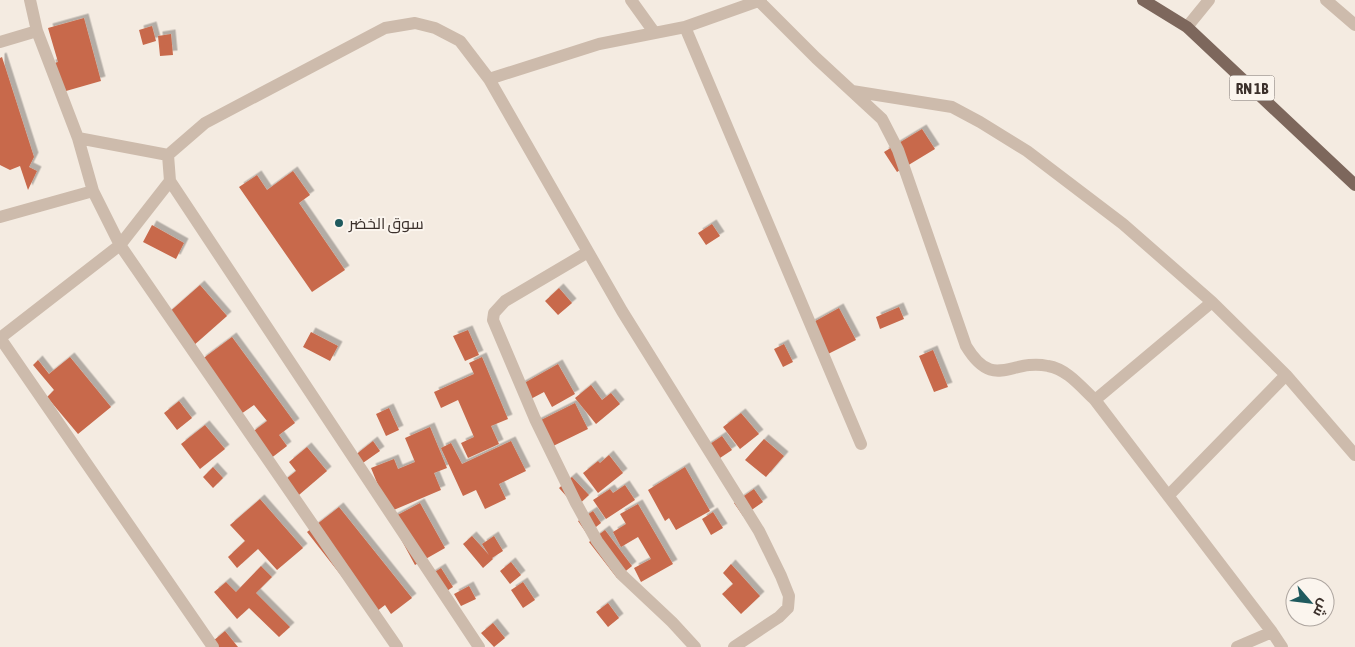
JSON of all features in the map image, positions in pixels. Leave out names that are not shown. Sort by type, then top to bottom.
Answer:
[{"type":"main road","name":"RN 1B","points":[[1143,0],[1187,27],[1355,185]]},
{"type":"street","points":[[30,0],[37,31],[78,138],[93,191],[120,245],[397,647]]},
{"type":"street","points":[[631,0],[654,32]]},
{"type":"street","points":[[489,79],[599,44],[686,26],[735,4],[760,0],[816,58],[882,119],[898,150],[966,346],[974,359],[985,368],[998,372],[1033,366],[1047,366],[1062,370],[1095,400],[1282,647]]},
{"type":"street","points":[[1187,27],[1209,0]]},
{"type":"street","points":[[1326,0],[1355,25]]},
{"type":"street","points":[[168,155],[205,123],[386,28],[415,23],[435,28],[460,41],[489,79],[622,312],[759,531],[782,576],[789,596],[788,608],[779,617],[734,647]]},
{"type":"street","points":[[686,26],[861,444]]},
{"type":"street","points":[[0,42],[37,31]]},
{"type":"street","points":[[852,91],[952,106],[1027,151],[1123,224],[1212,302],[1286,375],[1355,455]]},
{"type":"street","points":[[78,138],[168,155]]},
{"type":"street","points":[[168,155],[170,181],[479,647]]},
{"type":"street","points":[[170,181],[120,245],[0,338],[213,647]]},
{"type":"street","points":[[0,217],[93,191]]},
{"type":"street","points":[[588,252],[505,301],[494,313],[492,320],[534,418],[597,541],[622,575],[672,622],[695,647]]},
{"type":"street","points":[[1095,400],[1212,302]]},
{"type":"street","points":[[1168,496],[1286,375]]},
{"type":"street","points":[[1237,647],[1272,632]]},
{"type":"building","points":[[84,18],[101,81],[59,93],[51,64],[58,62],[48,28]]},
{"type":"building","points":[[152,26],[156,41],[143,45],[139,30]]},
{"type":"building","points":[[171,34],[173,55],[160,56],[158,36]]},
{"type":"building","points":[[2,57],[34,157],[29,167],[37,171],[28,190],[20,166],[10,170],[0,165],[0,58]]},
{"type":"building","points":[[922,129],[935,149],[897,172],[884,152]]},
{"type":"building","points":[[293,171],[310,195],[299,203],[345,270],[312,292],[239,187],[257,175],[267,190]]},
{"type":"building","points":[[712,224],[720,236],[706,245],[698,233]]},
{"type":"building","points":[[152,225],[184,243],[176,259],[143,242]]},
{"type":"building","points":[[200,285],[227,316],[193,346],[166,315]]},
{"type":"building","points":[[559,288],[572,303],[558,315],[545,301]]},
{"type":"building","points":[[899,307],[904,319],[880,329],[876,317]]},
{"type":"building","points":[[839,308],[856,340],[826,355],[810,324]]},
{"type":"building","points":[[468,330],[479,355],[465,361],[453,336]]},
{"type":"building","points":[[311,332],[338,346],[330,361],[303,347]]},
{"type":"building","points":[[232,337],[295,423],[279,435],[287,446],[270,459],[251,433],[267,421],[254,405],[241,414],[201,360]]},
{"type":"building","points":[[784,344],[793,362],[783,367],[774,349]]},
{"type":"building","points":[[933,350],[948,387],[934,392],[919,356]]},
{"type":"building","points":[[70,357],[111,407],[78,434],[47,397],[54,390],[33,365],[38,360],[49,374]]},
{"type":"building","points":[[482,357],[508,419],[491,426],[499,444],[468,458],[461,443],[474,437],[458,400],[441,408],[434,392],[474,374],[469,363]]},
{"type":"building","points":[[558,364],[575,394],[552,407],[544,392],[527,401],[519,386]]},
{"type":"building","points":[[591,385],[602,400],[611,393],[620,404],[596,424],[575,398]]},
{"type":"building","points":[[179,401],[192,418],[177,430],[164,413]]},
{"type":"building","points":[[575,403],[588,429],[545,450],[533,424]]},
{"type":"building","points":[[389,408],[399,430],[386,436],[376,414]]},
{"type":"building","points":[[741,413],[759,434],[740,449],[723,427]]},
{"type":"building","points":[[205,425],[225,449],[200,469],[181,444]]},
{"type":"building","points":[[430,427],[447,468],[434,473],[441,490],[389,512],[371,468],[394,459],[398,469],[415,462],[405,438]]},
{"type":"building","points":[[722,436],[732,450],[714,462],[704,448]]},
{"type":"building","points":[[764,439],[784,456],[766,477],[745,460]]},
{"type":"building","points":[[373,441],[380,451],[360,465],[354,456]]},
{"type":"building","points":[[511,441],[526,471],[499,484],[506,499],[485,509],[476,490],[463,496],[441,448],[451,443],[462,464]]},
{"type":"building","points":[[307,447],[327,471],[293,500],[280,484],[296,471],[289,462]]},
{"type":"building","points":[[609,455],[623,473],[598,493],[583,473]]},
{"type":"building","points":[[213,467],[223,478],[213,488],[203,477]]},
{"type":"building","points":[[685,467],[710,511],[676,530],[669,518],[665,521],[648,490]]},
{"type":"building","points":[[572,477],[589,495],[576,507],[559,488]]},
{"type":"building","points":[[625,485],[635,500],[606,519],[593,500],[610,489],[613,493]]},
{"type":"building","points":[[754,489],[763,502],[743,516],[734,503]]},
{"type":"building","points":[[260,499],[303,548],[277,570],[258,549],[237,568],[228,557],[245,541],[230,525]]},
{"type":"building","points":[[420,503],[445,548],[415,565],[390,519]]},
{"type":"building","points":[[638,504],[673,564],[641,582],[634,568],[651,559],[638,537],[621,547],[613,532],[626,524],[620,514]]},
{"type":"building","points":[[339,507],[412,598],[391,614],[385,605],[372,615],[307,532]]},
{"type":"building","points":[[593,511],[601,523],[587,534],[578,521]]},
{"type":"building","points":[[713,512],[723,528],[711,535],[702,519]]},
{"type":"building","points":[[605,530],[632,566],[617,578],[589,542]]},
{"type":"building","points":[[472,536],[489,555],[482,544],[494,536],[503,551],[492,558],[483,568],[463,544]]},
{"type":"building","points":[[511,562],[521,575],[510,584],[500,571]]},
{"type":"building","points":[[731,564],[760,596],[741,614],[722,594],[733,584],[723,573]]},
{"type":"building","points":[[261,566],[272,577],[256,593],[290,627],[279,637],[249,608],[237,619],[214,592],[226,582],[236,592]]},
{"type":"building","points":[[441,568],[453,587],[442,594],[430,575]]},
{"type":"building","points":[[523,582],[535,600],[523,608],[511,590]]},
{"type":"building","points":[[469,586],[476,599],[461,606],[454,594]]},
{"type":"building","points":[[608,603],[619,618],[608,627],[596,612]]},
{"type":"building","points":[[493,623],[505,638],[494,647],[481,633]]},
{"type":"building","points":[[225,631],[238,647],[218,647],[213,641]]},
{"type":"place","name":"سوق الخضر","points":[[339,223]]}]
